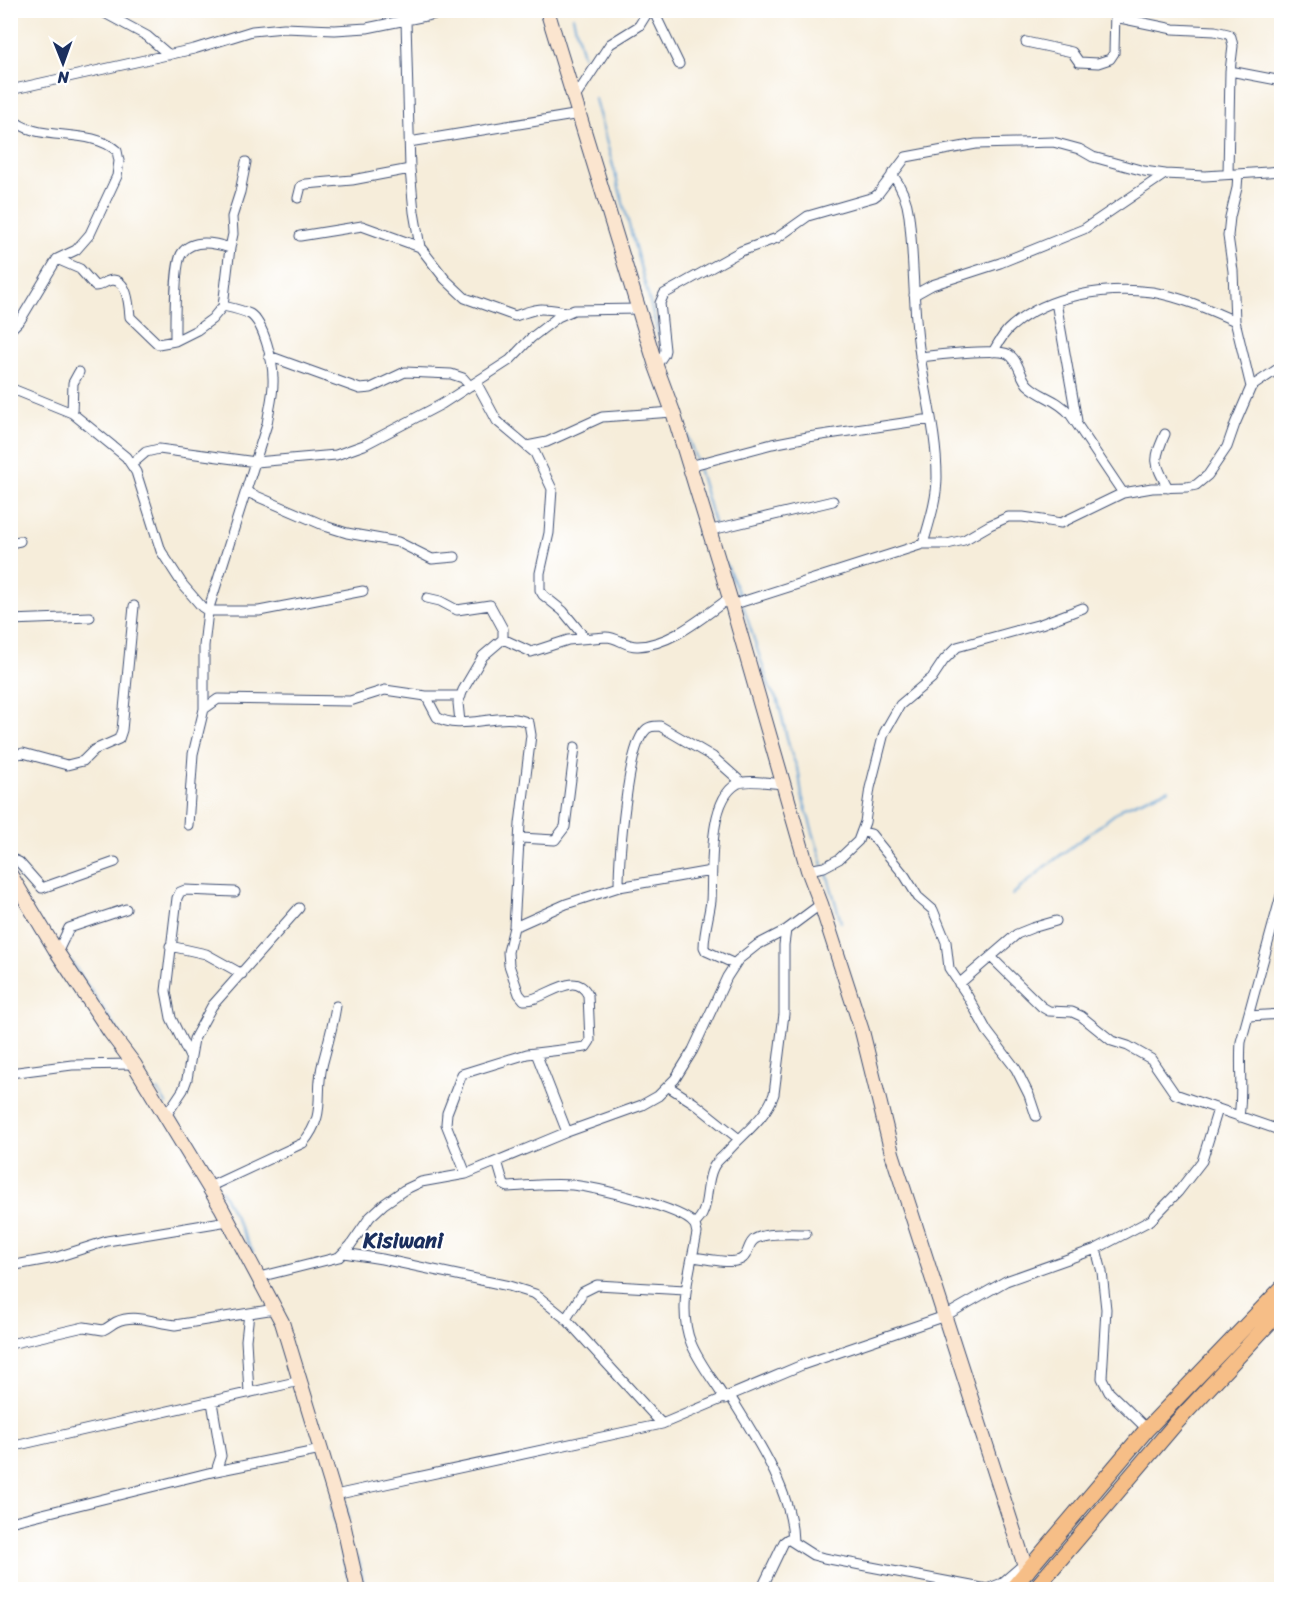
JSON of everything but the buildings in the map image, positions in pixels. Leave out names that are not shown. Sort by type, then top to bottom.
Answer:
[{"type":"main road","points":[[1011,1590],[1025,1568],[1147,1429],[1281,1288]]},
{"type":"main road","points":[[1034,1590],[1176,1423],[1281,1309]]},
{"type":"street","points":[[99,10],[147,36],[169,55]]},
{"type":"street","points":[[10,90],[194,49],[252,31],[284,28],[335,30],[367,28],[455,10]]},
{"type":"street","points":[[547,10],[656,366],[673,412],[709,529],[808,870],[862,1032],[892,1153],[1025,1568],[1002,1583],[987,1589],[824,1558],[788,1539],[784,1542],[761,1590]]},
{"type":"street","points":[[574,99],[609,44],[639,26],[651,10],[679,64]]},
{"type":"street","points":[[1026,42],[1072,52],[1079,62],[1098,63],[1113,56],[1115,14],[1173,29],[1215,31],[1231,37],[1233,46],[1230,71],[1233,174],[1237,188],[1228,236],[1233,271],[1235,321],[1251,387]]},
{"type":"street","points":[[406,21],[410,169],[420,247],[445,279],[465,298],[513,316],[529,309],[542,308],[566,312]]},
{"type":"street","points":[[1230,71],[1281,81]]},
{"type":"street","points":[[409,142],[580,114]]},
{"type":"street","points":[[10,117],[18,125],[50,133],[102,140],[117,151],[119,161],[117,176],[93,229],[76,250],[57,259],[21,319],[10,330]]},
{"type":"street","points":[[656,366],[665,350],[660,303],[664,294],[741,251],[777,238],[808,216],[874,197],[902,160],[912,155],[976,144],[1053,142],[1079,149],[1093,157],[1144,171],[1165,174],[1205,176],[1281,171]]},
{"type":"street","points":[[57,259],[80,269],[95,286],[100,286],[110,280],[123,286],[127,295],[130,317],[152,340],[162,345],[197,330],[212,319],[223,306],[233,234],[232,217],[246,162]]},
{"type":"street","points":[[298,198],[301,186],[306,184],[352,180],[410,169]]},
{"type":"street","points":[[892,174],[904,194],[909,216],[920,357],[931,419],[937,478],[923,544]]},
{"type":"street","points":[[914,295],[932,285],[1009,260],[1084,229],[1165,174]]},
{"type":"street","points":[[300,236],[362,226],[420,247]]},
{"type":"street","points":[[175,341],[176,289],[178,260],[181,253],[190,246],[203,244],[214,243],[230,248]]},
{"type":"street","points":[[993,352],[1011,327],[1039,308],[1081,294],[1117,291],[1152,292],[1201,306],[1235,321]]},
{"type":"street","points":[[1056,302],[1078,425]]},
{"type":"street","points":[[188,825],[193,754],[204,709],[204,646],[208,611],[256,462],[267,424],[272,395],[273,377],[264,335],[258,321],[251,315],[223,306]]},
{"type":"street","points":[[132,464],[146,452],[159,449],[256,462],[336,454],[364,445],[442,404],[510,360],[531,338],[566,312],[640,309]]},
{"type":"street","points":[[920,357],[993,352],[1006,353],[1011,356],[1027,384],[1061,404],[1078,425],[1123,493]]},
{"type":"street","points":[[269,356],[360,389],[371,388],[405,372],[451,375],[473,384],[496,421],[535,453],[552,489],[549,533],[540,573],[540,590],[563,611],[585,638]]},
{"type":"street","points":[[503,639],[531,652],[568,640],[585,638],[612,637],[630,645],[639,646],[662,641],[731,602],[923,544],[947,544],[964,540],[1008,517],[1061,523],[1123,493],[1196,485],[1208,475],[1227,447],[1251,387],[1281,366]]},
{"type":"street","points":[[72,413],[73,383],[79,372]]},
{"type":"street","points":[[10,388],[72,413],[126,457],[132,464],[161,551],[183,585],[208,611],[259,610],[363,591]]},
{"type":"street","points":[[527,446],[547,442],[602,417],[673,412]]},
{"type":"street","points":[[690,469],[705,462],[772,444],[931,419]]},
{"type":"street","points":[[1165,434],[1155,461],[1168,488]]},
{"type":"street","points":[[247,492],[328,527],[398,542],[432,559],[454,557]]},
{"type":"street","points":[[709,529],[716,530],[833,501]]},
{"type":"street","points":[[427,598],[435,599],[457,610],[490,605],[503,629],[503,639],[483,656],[461,696],[458,703],[460,722]]},
{"type":"street","points":[[10,756],[23,753],[67,765],[83,761],[94,750],[119,739],[123,721],[134,606]]},
{"type":"street","points":[[808,870],[824,867],[839,859],[852,848],[863,832],[870,788],[884,733],[900,705],[932,678],[949,655],[962,645],[971,645],[1041,624],[1083,608]]},
{"type":"street","points":[[10,620],[90,617]]},
{"type":"street","points":[[204,709],[214,701],[223,698],[350,701],[385,690],[426,696],[461,696]]},
{"type":"street","points":[[426,696],[440,720],[460,722],[522,719],[529,723],[531,735],[520,824],[521,838],[514,927],[508,952],[509,965],[519,994],[524,1000],[531,1001],[541,998],[560,986],[575,985],[586,990],[588,995],[589,1044],[489,1064],[462,1074],[447,1113],[446,1124],[466,1174]]},
{"type":"street","points":[[619,887],[619,856],[632,764],[643,733],[650,727],[660,726],[713,757],[740,782]]},
{"type":"street","points":[[521,838],[555,840],[565,827],[575,747]]},
{"type":"street","points":[[735,964],[706,951],[704,947],[710,910],[713,838],[719,809],[730,788],[740,782],[782,784]]},
{"type":"street","points":[[863,832],[871,834],[918,897],[933,910],[946,942],[949,968],[987,1031],[1016,1069],[1036,1116]]},
{"type":"street","points":[[10,858],[19,862],[42,888],[115,862]]},
{"type":"street","points":[[519,925],[566,904],[619,887],[711,871]]},
{"type":"street","points":[[10,874],[57,953],[134,1064],[209,1187],[282,1322],[335,1495],[358,1590]]},
{"type":"street","points":[[190,1057],[171,1018],[166,991],[177,898],[180,892],[185,890],[235,892]]},
{"type":"street","points":[[1239,1116],[1241,1042],[1279,908],[1281,892]]},
{"type":"street","points":[[258,1277],[332,1260],[344,1253],[370,1217],[384,1204],[404,1190],[421,1182],[466,1174],[567,1132],[642,1105],[669,1087],[693,1050],[735,964],[757,945],[786,930],[821,904]]},
{"type":"street","points":[[165,1117],[188,1079],[194,1039],[213,1006],[299,908]]},
{"type":"street","points":[[57,953],[69,928],[126,909]]},
{"type":"street","points":[[959,984],[1017,934],[1056,921]]},
{"type":"street","points":[[694,1224],[702,1216],[713,1168],[762,1117],[771,1104],[784,1014],[786,930]]},
{"type":"street","points":[[170,946],[206,954],[242,974]]},
{"type":"street","points":[[991,957],[1048,1011],[1072,1012],[1081,1016],[1112,1041],[1128,1046],[1151,1059],[1175,1094],[1281,1131]]},
{"type":"street","points":[[209,1187],[303,1143],[311,1133],[320,1105],[322,1064],[333,1029],[336,1006]]},
{"type":"street","points":[[1248,1016],[1281,1014]]},
{"type":"street","points":[[536,1053],[567,1132]]},
{"type":"street","points":[[10,1072],[72,1065],[134,1064]]},
{"type":"street","points":[[669,1087],[694,1103],[739,1139]]},
{"type":"street","points":[[335,1495],[662,1424],[802,1365],[945,1316],[1005,1281],[1096,1249],[1151,1220],[1178,1192],[1202,1161],[1218,1109]]},
{"type":"street","points":[[497,1161],[504,1185],[508,1187],[569,1185],[594,1187],[670,1210],[694,1224],[697,1233],[685,1290],[690,1340],[762,1448],[774,1472],[791,1522],[793,1541]]},
{"type":"street","points":[[10,1266],[54,1258],[126,1237],[228,1221]]},
{"type":"street","points":[[693,1257],[729,1262],[740,1261],[746,1256],[749,1246],[755,1239],[806,1233]]},
{"type":"street","points":[[1096,1249],[1102,1272],[1106,1309],[1102,1378],[1109,1392],[1147,1429]]},
{"type":"street","points":[[344,1253],[526,1290],[544,1300],[566,1319],[662,1424]]},
{"type":"street","points":[[566,1319],[583,1292],[597,1286],[685,1290]]},
{"type":"street","points":[[10,1344],[84,1327],[103,1330],[116,1322],[130,1318],[175,1325],[275,1309]]},
{"type":"street","points":[[249,1313],[246,1340],[249,1393]]},
{"type":"street","points":[[10,1447],[300,1381]]},
{"type":"street","points":[[212,1402],[221,1456],[216,1471]]},
{"type":"street","points":[[10,1522],[216,1471],[321,1450]]},
{"type":"waterway","points":[[573,17],[583,56]]},
{"type":"waterway","points":[[595,99],[659,336]]},
{"type":"waterway","points":[[666,359],[675,397]]},
{"type":"waterway","points":[[683,423],[696,460]]},
{"type":"waterway","points":[[698,468],[715,526]]},
{"type":"waterway","points":[[726,563],[741,599]]},
{"type":"waterway","points":[[743,605],[770,689],[778,701],[790,750],[799,773],[802,796],[823,865]]},
{"type":"waterway","points":[[1012,895],[1124,807],[1169,789]]},
{"type":"waterway","points":[[826,870],[841,922]]},
{"type":"waterway","points":[[10,892],[32,924]]},
{"type":"waterway","points":[[71,961],[125,1041]]},
{"type":"waterway","points":[[158,1090],[167,1105]]},
{"type":"waterway","points":[[174,1116],[214,1178]]},
{"type":"waterway","points":[[221,1190],[253,1252]]},
{"type":"waterway","points":[[334,1471],[339,1483]]},
{"type":"waterway","points":[[345,1502],[349,1519]]},
{"type":"waterway","points":[[331,1507],[348,1577]]},
{"type":"waterway","points":[[358,1557],[365,1590]]},
{"type":"district","name":"Kisiwani","points":[[403,1240]]}]
